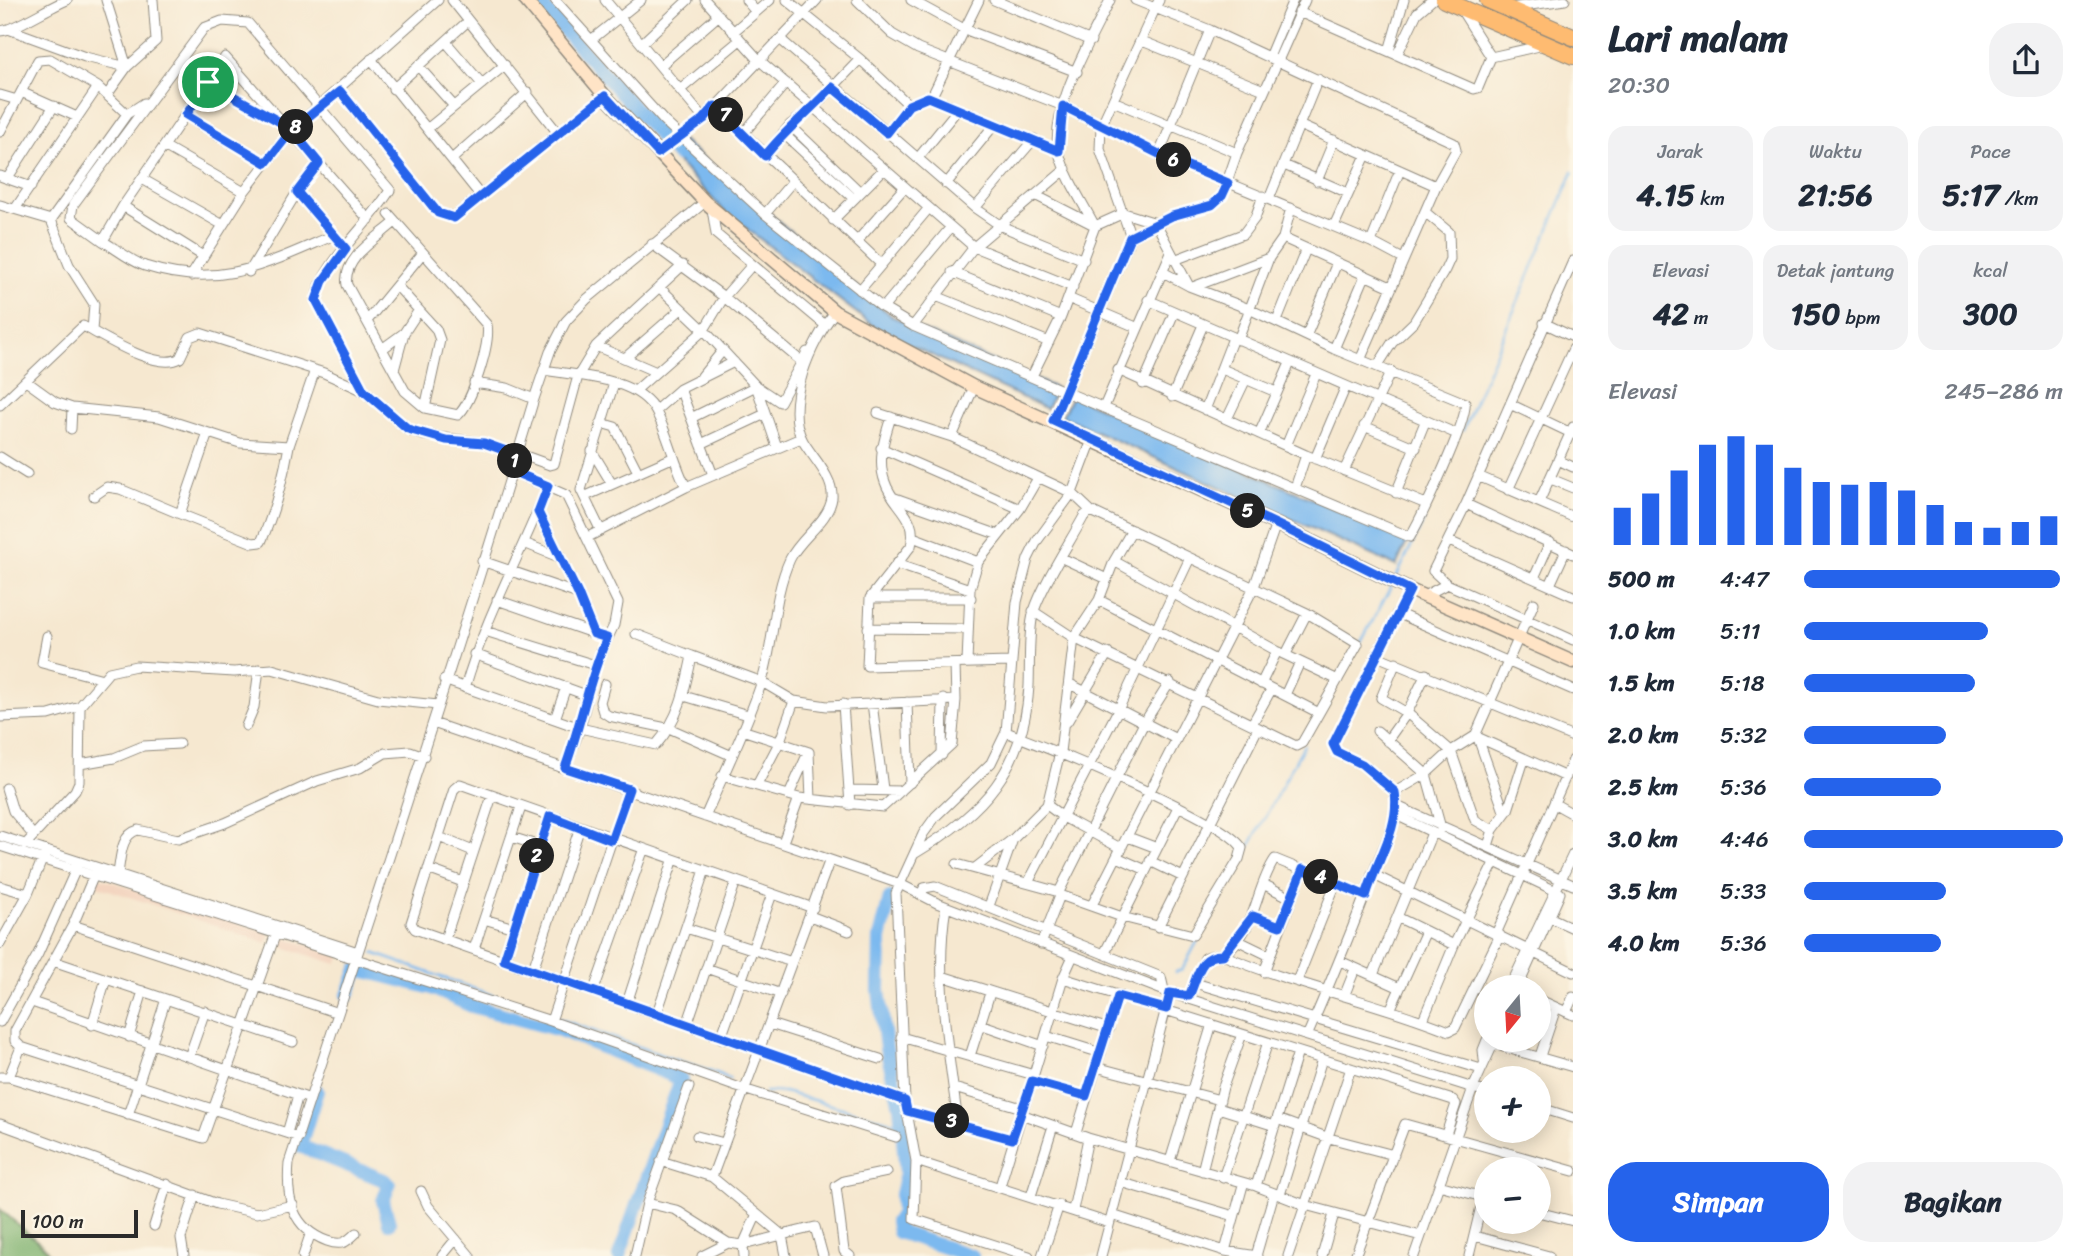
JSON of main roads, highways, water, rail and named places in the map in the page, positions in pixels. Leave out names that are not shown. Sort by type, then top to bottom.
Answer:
[{"type":"highway","points":[[1444,0],[1573,56]]},
{"type":"highway","points":[[1488,0],[1573,37]]},
{"type":"water","points":[[678,137],[893,317],[1056,388],[1047,409],[880,331],[725,212],[664,148]]},
{"type":"water","points":[[1072,396],[1408,540],[1396,566],[1062,416]]},
{"type":"waterway","points":[[537,0],[677,155]]},
{"type":"waterway","points":[[1463,430],[1573,172]]},
{"type":"waterway","points":[[1395,580],[1424,519]]},
{"type":"waterway","points":[[1360,644],[1392,585]]},
{"type":"waterway","points":[[1244,856],[1304,745]]},
{"type":"waterway","points":[[1176,972],[1182,970],[1224,892]]},
{"type":"waterway","points":[[890,898],[880,938],[879,990],[886,1048],[900,1106],[906,1173],[901,1194],[902,1213],[896,1222],[898,1232],[972,1256]]},
{"type":"waterway","points":[[373,953],[730,1079]]},
{"type":"waterway","points":[[348,995],[358,969],[432,988],[472,1006],[560,1030],[681,1079],[619,1256]]},
{"type":"waterway","points":[[317,1091],[300,1146],[384,1180],[389,1185],[383,1201],[389,1223]]},
{"type":"waterway","points":[[765,1092],[784,1092],[900,1124]]}]
